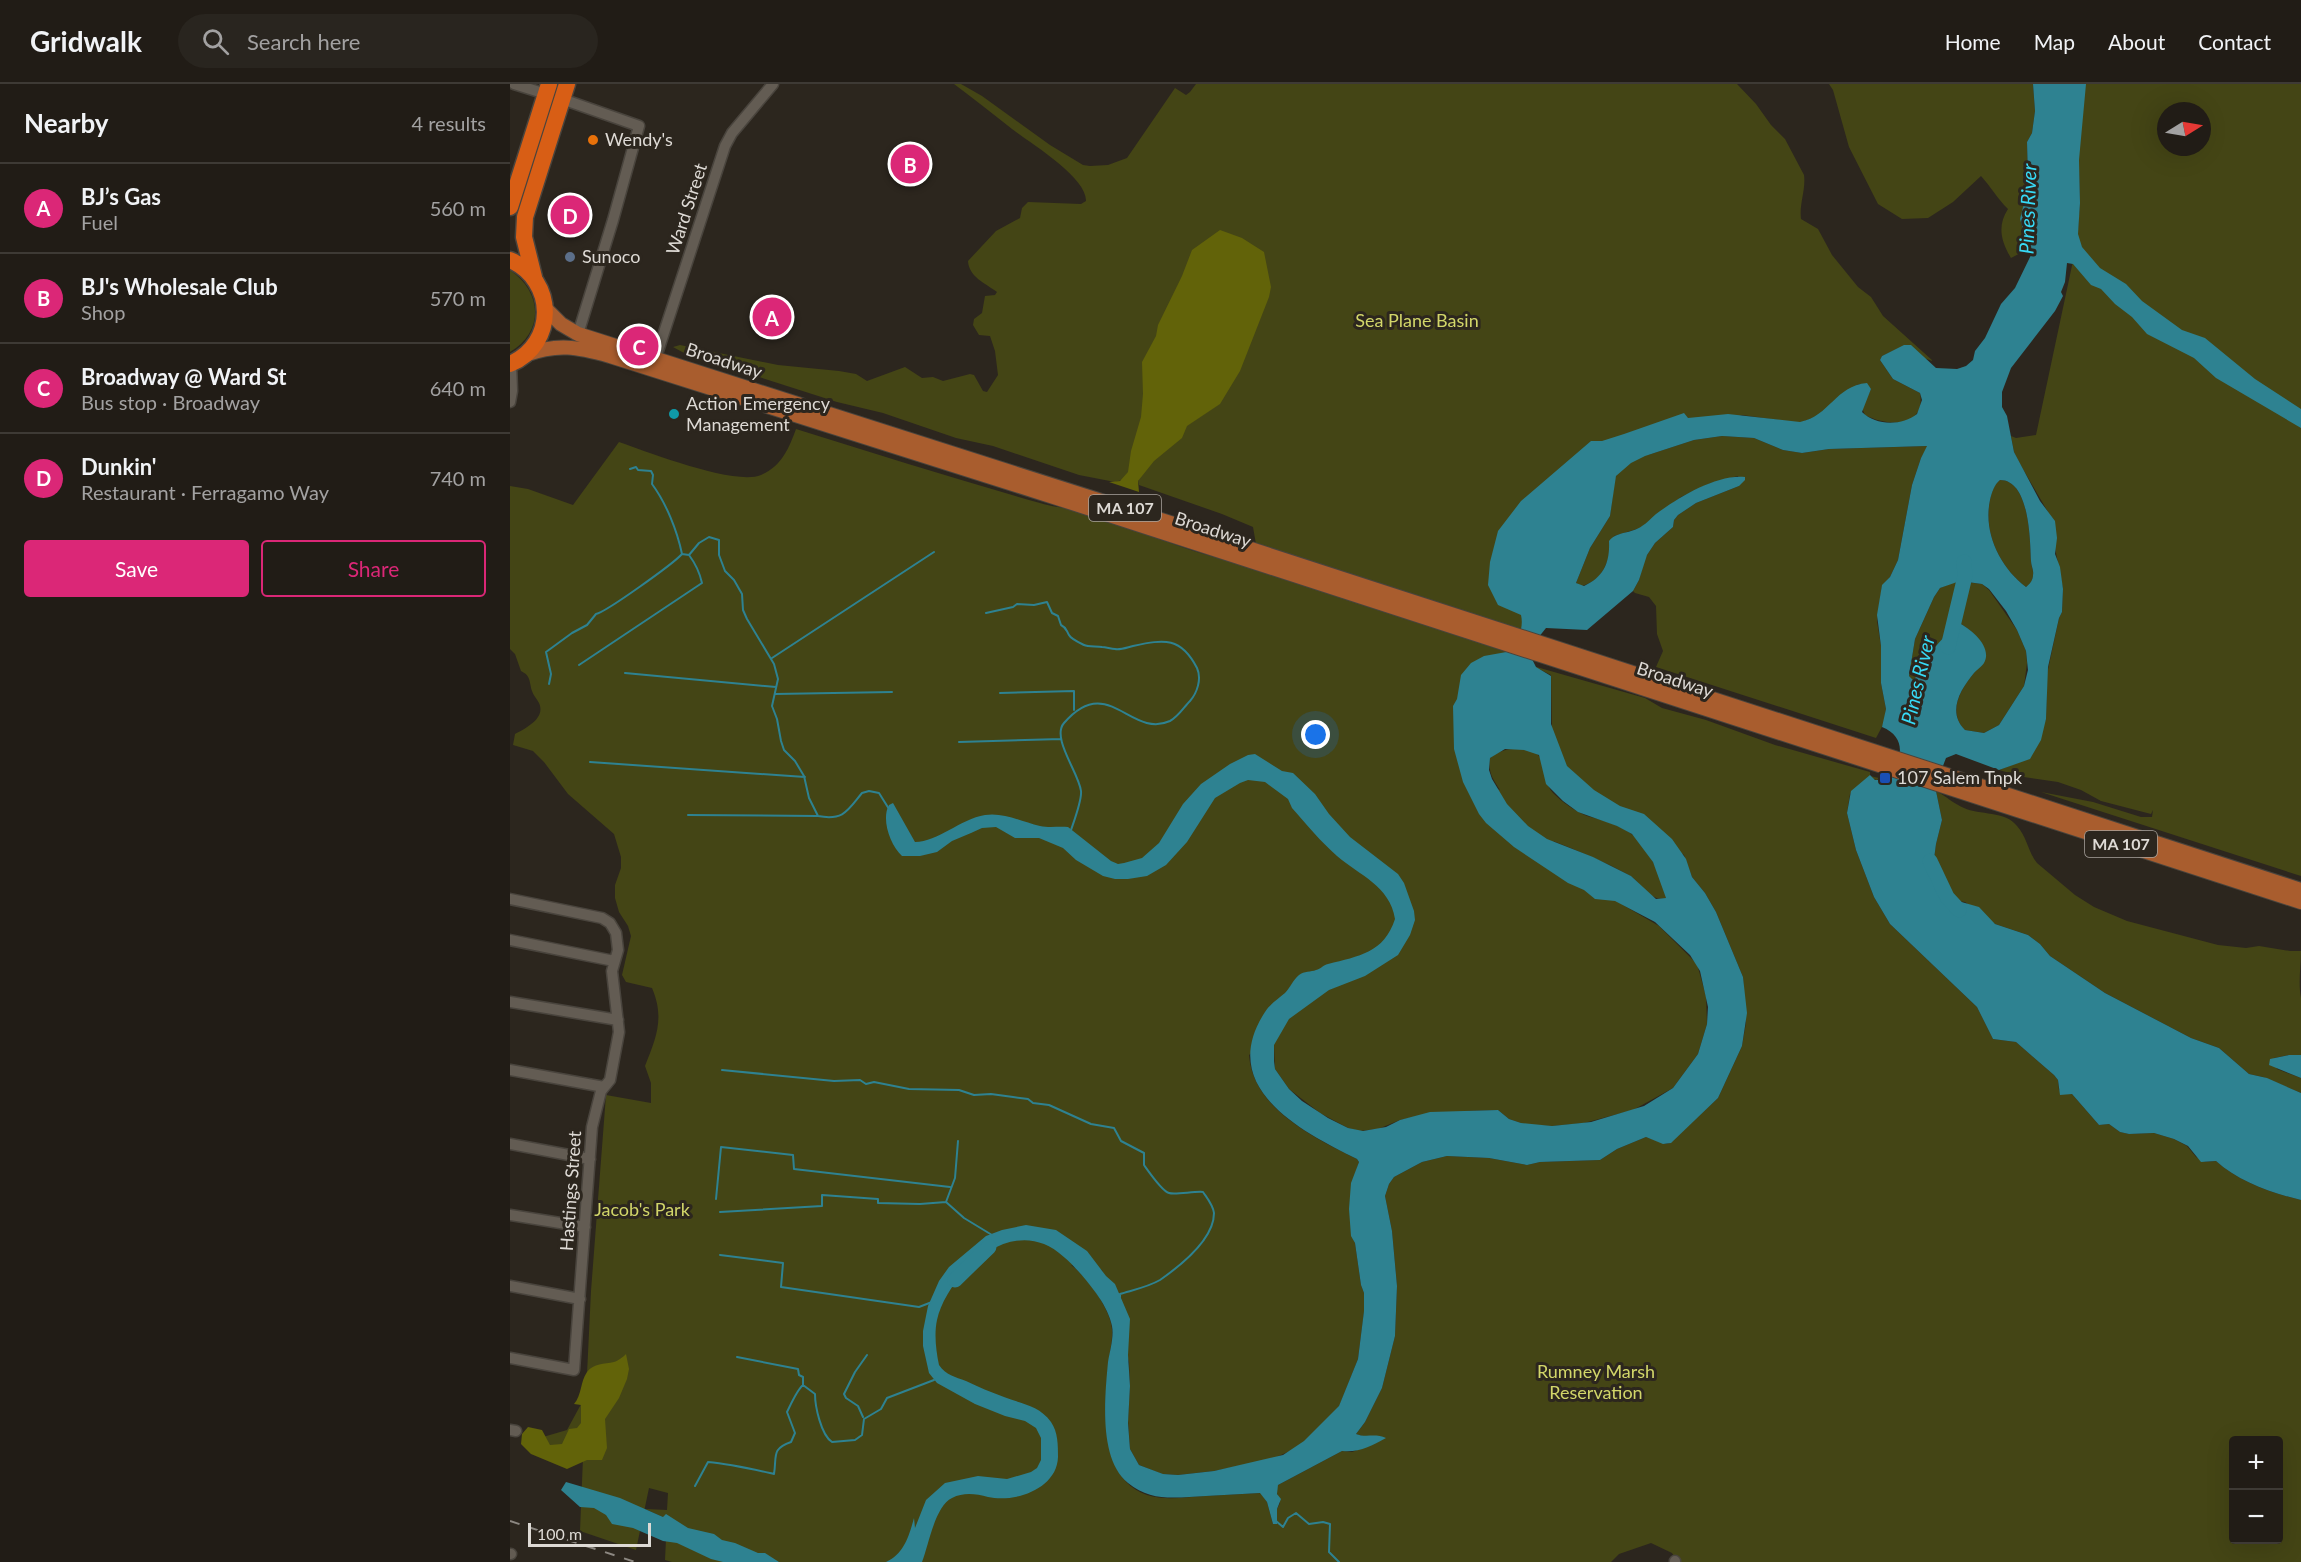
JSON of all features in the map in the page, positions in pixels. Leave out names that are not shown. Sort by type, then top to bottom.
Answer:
[{"type":"highway","points":[[510,207],[556,90]]},
{"type":"highway","points":[[515,361],[540,337],[545,323],[546,309],[542,292],[534,277],[524,237],[525,217],[556,90]]},
{"type":"highway","points":[[510,260],[524,267],[534,277]]},
{"type":"main road","name":"Broadway","points":[[546,309],[561,324],[578,333],[1537,647],[1613,667],[1943,779]]},
{"type":"main road","name":"Broadway","points":[[515,361],[549,348],[569,346],[599,353],[1513,639]]},
{"type":"main road","name":"MA 107","points":[[1943,779],[2301,890]]},
{"type":"main road","name":"MA 107","points":[[1943,779],[2301,902]]},
{"type":"street","points":[[514,84],[556,90],[639,126],[578,333]]},
{"type":"street","name":"Ward Street","points":[[656,357],[724,146],[772,84]]},
{"type":"street","points":[[510,402],[515,361]]},
{"type":"street","name":"Hastings Street","points":[[510,899],[602,918],[610,923],[616,933],[618,950],[612,971],[619,1032],[610,1080],[604,1087],[594,1112],[574,1370],[510,1358]]},
{"type":"street","points":[[510,940],[614,961]]},
{"type":"street","points":[[510,1002],[618,1020]]},
{"type":"street","points":[[510,1070],[604,1087]]},
{"type":"street","points":[[510,1144],[590,1159]]},
{"type":"street","points":[[510,1215],[585,1227]]},
{"type":"street","points":[[510,1287],[580,1299]]},
{"type":"green space","points":[[954,84],[961,84],[982,96],[1050,145],[1083,165],[1090,166],[1108,165],[1127,158],[1175,88],[1186,95],[1196,84],[1737,84],[1785,139],[1804,175],[1801,219],[1818,229],[1832,255],[1858,287],[1871,297],[1883,316],[1933,361],[1920,357],[1904,346],[1882,356],[1880,360],[1893,379],[1920,393],[1917,413],[1911,419],[1903,422],[1884,422],[1865,415],[1862,408],[1871,389],[1860,384],[1857,385],[1840,419],[1817,416],[1800,423],[1742,415],[1648,455],[1694,440],[1722,436],[1754,438],[1783,450],[1802,453],[1829,449],[1928,446],[1921,458],[1912,485],[1898,560],[1890,577],[1882,586],[1877,621],[1881,646],[1881,683],[1886,709],[1884,723],[1876,738],[1656,667],[1663,651],[1657,634],[1656,606],[1649,597],[1633,591],[1639,580],[1645,558],[1655,543],[1673,527],[1678,515],[1696,503],[1739,486],[1738,476],[1711,483],[1681,497],[1640,528],[1614,536],[1605,567],[1596,579],[1581,586],[1576,583],[1590,548],[1610,516],[1615,478],[1618,473],[1598,481],[1522,665],[1479,685],[1485,782],[1500,790],[1490,772],[1490,758],[1495,754],[1511,749],[1535,752],[1541,760],[1547,783],[1553,793],[1582,814],[1625,830],[1643,845],[1653,861],[1666,898],[1655,898],[1629,875],[1553,841],[1623,905],[1659,926],[1697,964],[1706,996],[1707,1024],[1698,1054],[1673,1088],[1633,1110],[1584,1123],[1552,1126],[1527,1125],[1509,1119],[1498,1110],[1464,1111],[1446,1115],[1428,1114],[1400,1120],[1378,1129],[1359,1131],[1348,1128],[1320,1113],[1289,1089],[1275,1069],[1274,1045],[1267,1041],[1249,1055],[1253,1074],[1262,1091],[1274,1106],[1305,1131],[1359,1162],[1352,1184],[1350,1203],[1352,1235],[1364,1293],[1358,1359],[1337,1412],[1309,1439],[1290,1451],[1272,1459],[1214,1471],[1178,1475],[1162,1474],[1139,1465],[1130,1449],[1129,1362],[1102,1270],[1071,1265],[1097,1294],[1111,1321],[1112,1337],[1106,1396],[1107,1437],[1119,1473],[1131,1486],[1154,1497],[1261,1493],[1267,1502],[1273,1524],[1277,1524],[1277,1509],[1280,1503],[1276,1490],[1278,1485],[1342,1451],[1352,1452],[1378,1442],[1356,1434],[1365,1422],[1382,1388],[1395,1336],[1397,1286],[1392,1231],[1385,1196],[1394,1177],[1422,1162],[1447,1156],[1489,1158],[1527,1165],[1540,1162],[1600,1160],[1617,1149],[1646,1137],[1666,1144],[1670,1143],[1718,1098],[1742,1046],[1746,1023],[1743,977],[1716,912],[1692,877],[1684,855],[1568,775],[1552,733],[1551,675],[1533,666],[1645,698],[1662,708],[1706,720],[1775,745],[1870,772],[1870,776],[1879,778],[1877,780],[1869,778],[1850,794],[1847,813],[1856,850],[1874,897],[1890,924],[1977,1007],[1993,1039],[2016,1042],[2054,1075],[2058,1080],[2059,1090],[2072,1094],[2099,1125],[2109,1124],[2120,1132],[2129,1134],[2154,1133],[2174,1139],[2187,1146],[2196,1157],[2205,1162],[2216,1161],[2234,1175],[2255,1185],[2301,1200],[2301,1562],[1678,1562],[1672,1553],[1651,1543],[1619,1554],[1611,1562],[672,1562],[665,1560],[667,1519],[645,1509],[667,1510],[668,1493],[649,1488],[636,1550],[580,1531],[584,1433],[554,1454],[543,1437],[567,1430],[586,1395],[591,1291],[606,1095],[651,1103],[651,1083],[645,1066],[658,1028],[658,1009],[652,988],[626,982],[622,975],[631,936],[615,898],[615,885],[621,868],[621,857],[614,834],[568,794],[533,751],[513,745],[515,734],[534,722],[540,713],[540,708],[528,677],[521,671],[515,654],[510,649],[510,486],[528,489],[573,505],[619,442],[712,472],[732,476],[761,475],[779,462],[796,429],[1009,494],[1071,509],[1201,553],[1244,563],[1256,544],[1253,527],[1139,485],[1138,481],[1142,474],[1115,482],[1079,475],[993,446],[956,438],[883,413],[837,402],[697,360],[673,347],[680,345],[778,365],[839,371],[856,374],[867,381],[905,367],[922,378],[933,377],[943,381],[970,374],[974,375],[983,391],[987,392],[998,375],[995,351],[990,336],[979,335],[973,325],[974,319],[982,313],[985,296],[995,295],[997,292],[974,275],[968,261],[996,231],[1020,218],[1022,208],[1028,202],[1081,204],[1086,201],[1084,192],[1068,171]]},
{"type":"green space","points":[[1829,84],[2033,84],[2035,111],[2032,133],[2027,142],[2028,179],[2031,190],[2022,212],[2023,233],[2030,248],[2011,258],[2005,246],[2001,227],[2008,209],[1981,176],[1953,202],[1928,218],[1902,219],[1878,204],[1849,147],[1833,90]]},
{"type":"green space","points":[[2083,84],[2301,84],[2301,876],[2041,792],[2093,802],[2141,817],[2152,817],[2153,810],[2151,814],[2101,801],[2081,790],[2058,782],[2024,777],[1999,770],[2030,758],[2046,719],[2047,674],[2062,612],[2063,589],[2048,512],[2014,452],[2011,436],[2016,438],[2036,435],[2077,242],[2080,203],[2078,136]]},
{"type":"green space","points":[[510,270],[528,289],[535,311],[534,323],[529,333],[510,352]]},
{"type":"green space","points":[[2000,480],[2010,483],[2023,500],[2029,527],[2033,573],[2032,581],[2026,587],[2008,570],[1991,537],[1988,512],[1992,491]]},
{"type":"green space","points":[[1957,581],[1982,584],[1989,590],[2017,630],[2026,651],[2024,686],[1999,725],[1984,733],[1965,730],[1959,723],[1957,715],[1958,699],[1971,676],[1983,664],[1985,657],[1983,645],[1969,630],[1959,623],[1933,650],[1922,665],[1914,682],[1909,676],[1915,639],[1934,597],[1940,588]]},
{"type":"green space","points":[[1936,791],[1964,808],[2012,821],[2020,830],[2037,863],[2075,895],[2094,907],[2127,921],[2218,945],[2246,948],[2259,946],[2301,951],[2301,1055],[2274,1058],[2277,1069],[2301,1078],[2301,1093],[2263,1077],[2249,1074],[2219,1048],[2191,1038],[2105,993],[2050,956],[2028,935],[1995,924],[1965,902],[1947,896],[1940,888],[1934,859],[1942,820]]},
{"type":"shaded area","points":[[1220,230],[1242,238],[1264,252],[1271,287],[1240,371],[1220,404],[1187,426],[1182,438],[1154,461],[1138,481],[1139,492],[1109,482],[1120,481],[1128,472],[1131,451],[1141,417],[1142,362],[1156,336],[1158,325],[1192,250]]},
{"type":"shaded area","points":[[626,1354],[629,1369],[627,1379],[619,1398],[605,1419],[607,1448],[602,1460],[587,1460],[567,1469],[531,1454],[521,1444],[522,1434],[528,1427],[542,1430],[550,1445],[562,1444],[569,1429],[577,1428],[581,1423],[581,1405],[574,1404],[587,1372],[596,1365],[616,1361]]},
{"type":"water","points":[[2033,84],[2086,84],[2079,160],[2078,234],[2082,247],[2100,268],[2126,284],[2142,301],[2182,330],[2205,338],[2255,379],[2301,409],[2301,428],[2216,378],[2194,358],[2147,334],[2101,289],[2091,285],[2073,264],[2067,263],[2065,282],[2061,292],[2063,296],[2055,311],[2011,368],[2002,392],[2002,407],[2007,416],[2014,452],[2040,501],[2055,521],[2057,538],[2055,554],[2060,567],[2063,589],[2062,612],[2048,667],[2046,719],[2041,740],[2030,759],[1999,770],[1956,754],[1946,758],[1936,784],[1942,820],[1934,859],[1940,887],[1947,896],[1979,907],[1995,924],[2028,935],[2050,956],[2105,993],[2191,1038],[2219,1048],[2249,1074],[2267,1078],[2301,1093],[2301,1200],[2278,1194],[2234,1175],[2216,1161],[2201,1162],[2188,1146],[2174,1139],[2154,1133],[2129,1134],[2120,1132],[2109,1124],[2099,1125],[2072,1094],[2060,1095],[2058,1080],[2054,1075],[2016,1042],[1993,1039],[1977,1007],[1890,924],[1874,897],[1856,850],[1847,813],[1851,791],[1870,775],[1875,780],[1884,780],[1895,767],[1900,752],[1896,738],[1882,727],[1886,709],[1881,683],[1881,646],[1877,615],[1882,585],[1890,577],[1898,560],[1912,485],[1927,446],[1829,449],[1802,453],[1783,450],[1754,438],[1722,436],[1694,440],[1645,456],[1631,463],[1616,476],[1610,516],[1590,548],[1576,583],[1584,586],[1601,573],[1607,562],[1609,541],[1612,538],[1638,529],[1656,514],[1698,488],[1722,479],[1745,477],[1745,480],[1739,486],[1696,503],[1678,515],[1673,527],[1655,543],[1647,555],[1633,591],[1587,630],[1546,628],[1538,638],[1531,657],[1536,667],[1551,676],[1551,724],[1567,766],[1594,790],[1620,806],[1644,814],[1672,839],[1686,859],[1692,877],[1716,912],[1743,977],[1747,1013],[1742,1046],[1718,1098],[1671,1143],[1663,1144],[1646,1137],[1617,1149],[1600,1160],[1540,1162],[1527,1165],[1489,1158],[1447,1156],[1422,1162],[1394,1177],[1385,1196],[1392,1231],[1397,1286],[1395,1336],[1382,1388],[1365,1422],[1356,1434],[1386,1438],[1359,1450],[1342,1451],[1278,1485],[1277,1494],[1281,1499],[1277,1509],[1277,1524],[1273,1524],[1267,1502],[1260,1493],[1166,1497],[1146,1494],[1128,1483],[1118,1472],[1108,1443],[1105,1409],[1112,1330],[1103,1304],[1075,1268],[1049,1246],[1027,1240],[1009,1242],[992,1249],[963,1273],[942,1304],[936,1331],[939,1365],[951,1375],[1029,1406],[1046,1416],[1055,1430],[1057,1439],[1056,1468],[1043,1485],[1022,1495],[999,1498],[966,1494],[952,1498],[946,1502],[937,1517],[922,1562],[886,1562],[897,1554],[908,1538],[914,1518],[915,1528],[926,1500],[945,1483],[978,1476],[1007,1479],[1031,1472],[1037,1468],[1041,1460],[1041,1438],[1036,1428],[1025,1421],[975,1404],[937,1383],[929,1373],[923,1346],[923,1331],[928,1306],[939,1281],[949,1267],[986,1236],[1002,1230],[1026,1225],[1056,1230],[1087,1251],[1115,1284],[1130,1319],[1128,1423],[1130,1449],[1139,1465],[1163,1474],[1178,1475],[1214,1471],[1283,1455],[1304,1441],[1339,1406],[1358,1359],[1364,1311],[1364,1293],[1355,1243],[1351,1236],[1349,1209],[1351,1183],[1359,1162],[1312,1135],[1271,1103],[1258,1084],[1251,1063],[1253,1039],[1267,1009],[1285,993],[1299,975],[1369,951],[1384,939],[1395,919],[1387,898],[1380,890],[1331,851],[1292,808],[1288,799],[1265,782],[1248,780],[1215,798],[1187,842],[1166,865],[1147,876],[1128,879],[1103,876],[1076,860],[1063,848],[1039,838],[1015,838],[996,827],[982,828],[952,841],[937,852],[920,856],[902,856],[888,832],[886,817],[889,805],[893,803],[915,842],[932,838],[976,817],[992,814],[1040,826],[1068,827],[1118,864],[1142,858],[1159,843],[1183,804],[1201,784],[1230,764],[1255,754],[1282,771],[1293,773],[1315,794],[1350,837],[1398,874],[1404,883],[1414,911],[1415,920],[1410,935],[1398,955],[1365,976],[1329,990],[1289,1019],[1274,1045],[1275,1069],[1289,1089],[1302,1101],[1348,1128],[1363,1131],[1386,1127],[1400,1120],[1430,1112],[1498,1110],[1509,1119],[1521,1123],[1552,1126],[1591,1122],[1644,1106],[1673,1088],[1698,1054],[1707,1024],[1708,1007],[1700,971],[1690,955],[1655,922],[1615,901],[1595,899],[1514,847],[1486,823],[1463,782],[1454,749],[1453,706],[1457,699],[1461,675],[1471,663],[1484,656],[1512,651],[1521,629],[1521,615],[1498,605],[1488,585],[1490,562],[1498,531],[1521,501],[1591,441],[1602,441],[1684,413],[1688,418],[1728,414],[1800,422],[1819,414],[1847,390],[1867,383],[1871,389],[1862,412],[1868,417],[1889,423],[1904,421],[1917,414],[1922,400],[1920,393],[1893,379],[1880,360],[1882,356],[1904,345],[1911,345],[1936,368],[1957,369],[1973,360],[1975,351],[1985,338],[2001,304],[2015,288],[2031,255],[2020,219],[2031,190],[2028,179],[2027,142],[2032,133],[2035,111]],"holes":[[[2000,480],[2010,483],[2023,500],[2029,527],[2033,573],[2032,580],[2026,587],[2008,570],[1991,537],[1988,512],[1992,491]],[[1960,581],[1982,584],[1989,589],[2006,611],[2026,651],[2028,670],[2024,686],[1999,725],[1984,733],[1965,730],[1957,716],[1956,709],[1960,694],[1984,663],[1986,657],[1983,645],[1969,630],[1959,623],[1933,649],[1922,664],[1914,681],[1909,676],[1915,639],[1940,588]],[[1505,749],[1524,750],[1539,755],[1546,784],[1563,801],[1578,812],[1632,834],[1653,862],[1666,898],[1656,899],[1631,876],[1593,857],[1547,839],[1528,826],[1507,804],[1492,779],[1489,770],[1490,758]]]},
{"type":"water","points":[[2301,1055],[2301,1078],[2269,1065],[2270,1059]]},
{"type":"water","points":[[566,1482],[620,1498],[663,1517],[666,1514],[688,1528],[714,1534],[722,1540],[758,1553],[765,1553],[779,1562],[723,1562],[711,1559],[677,1543],[663,1541],[633,1528],[612,1524],[606,1515],[594,1508],[580,1507],[561,1490]]},
{"type":"waterway","points":[[579,665],[702,583],[689,555],[682,554],[670,517],[652,484],[651,471],[638,470],[636,467],[630,469]]},
{"type":"waterway","points":[[689,555],[699,543],[709,537],[719,540],[719,555],[725,571],[734,580],[742,594],[743,610],[747,619],[774,664],[778,679],[772,706],[781,741],[784,750],[795,761],[804,776],[809,798],[818,816],[834,817],[845,813],[862,793],[869,791],[879,793],[889,809]]},
{"type":"waterway","points":[[772,658],[934,552]]},
{"type":"waterway","points":[[549,684],[551,674],[546,652],[587,625],[596,614],[639,587],[682,554]]},
{"type":"waterway","name":"Pines River","points":[[1948,647],[1965,576],[1964,562]]},
{"type":"waterway","points":[[986,613],[1017,604],[1034,605],[1047,602],[1052,613],[1058,616],[1061,625],[1070,636],[1084,645],[1122,649],[1154,642],[1171,643],[1185,650],[1197,668],[1199,681],[1195,694],[1170,721],[1156,724],[1143,722],[1106,705],[1094,704],[1080,709],[1064,723],[1061,729],[1063,746],[1081,791],[1071,830]]},
{"type":"waterway","points":[[625,673],[776,687]]},
{"type":"waterway","points":[[1000,693],[1074,691],[1074,710]]},
{"type":"waterway","points":[[775,694],[892,692]]},
{"type":"waterway","points":[[959,742],[1061,739]]},
{"type":"waterway","points":[[590,762],[805,777]]},
{"type":"waterway","points":[[688,815],[817,816]]},
{"type":"waterway","name":"Pines River","points":[[1930,861],[1947,897],[1959,910]]},
{"type":"waterway","points":[[722,1070],[834,1081],[860,1080],[866,1084],[874,1082],[909,1089],[959,1090],[974,1095],[991,1094],[1028,1099],[1033,1103],[1049,1105],[1091,1124],[1114,1128],[1121,1141],[1144,1153],[1144,1165],[1166,1192],[1203,1192],[1214,1213],[1208,1233],[1186,1260],[1160,1280],[1120,1294],[1120,1297]]},
{"type":"waterway","points":[[958,1141],[955,1178],[946,1202],[964,1218],[992,1235]]},
{"type":"waterway","points":[[716,1199],[721,1147],[793,1155],[794,1169],[950,1187]]},
{"type":"waterway","points":[[720,1212],[822,1206],[822,1195],[878,1199],[878,1203],[946,1202]]},
{"type":"waterway","points":[[955,1280],[989,1247]]},
{"type":"waterway","points":[[720,1255],[783,1263],[781,1287],[919,1307],[932,1302]]},
{"type":"waterway","points":[[863,1417],[858,1406],[844,1394],[867,1355]]},
{"type":"waterway","points":[[737,1357],[798,1369],[799,1375],[803,1377],[803,1385]]},
{"type":"waterway","points":[[695,1486],[708,1462],[774,1474],[778,1450],[791,1442],[795,1433],[787,1412],[803,1385],[815,1394],[817,1413],[825,1433],[832,1442],[855,1440],[862,1435],[864,1419],[881,1409],[887,1398],[934,1380]]},
{"type":"waterway","points":[[1276,1521],[1283,1527],[1288,1518],[1296,1513],[1309,1524],[1323,1522],[1330,1524],[1329,1552],[1339,1562]]},
{"type":"railway","points":[[510,1521],[635,1562]]},
{"type":"place","name":"Wendy's","points":[[593,140]]},
{"type":"place","name":"BJ's Wholesale Club","points":[[910,164]]},
{"type":"place","name":"Dunkin'","points":[[570,215]]},
{"type":"place","name":"Sunoco","points":[[570,257]]},
{"type":"place","name":"BJ’s Gas","points":[[772,317]]},
{"type":"place","name":"Broadway @ Ward St","points":[[639,346]]},
{"type":"place","name":"Action Emergency Management","points":[[674,414]]},
{"type":"place","name":"107 Salem Tnpk","points":[[1885,778]]},
{"type":"park label","name":"Sea Plane Basin","points":[[1417,321]]},
{"type":"park label","name":"Jacob's Park","points":[[642,1210]]},
{"type":"park label","name":"Rumney Marsh Reservation","points":[[1596,1382]]}]
